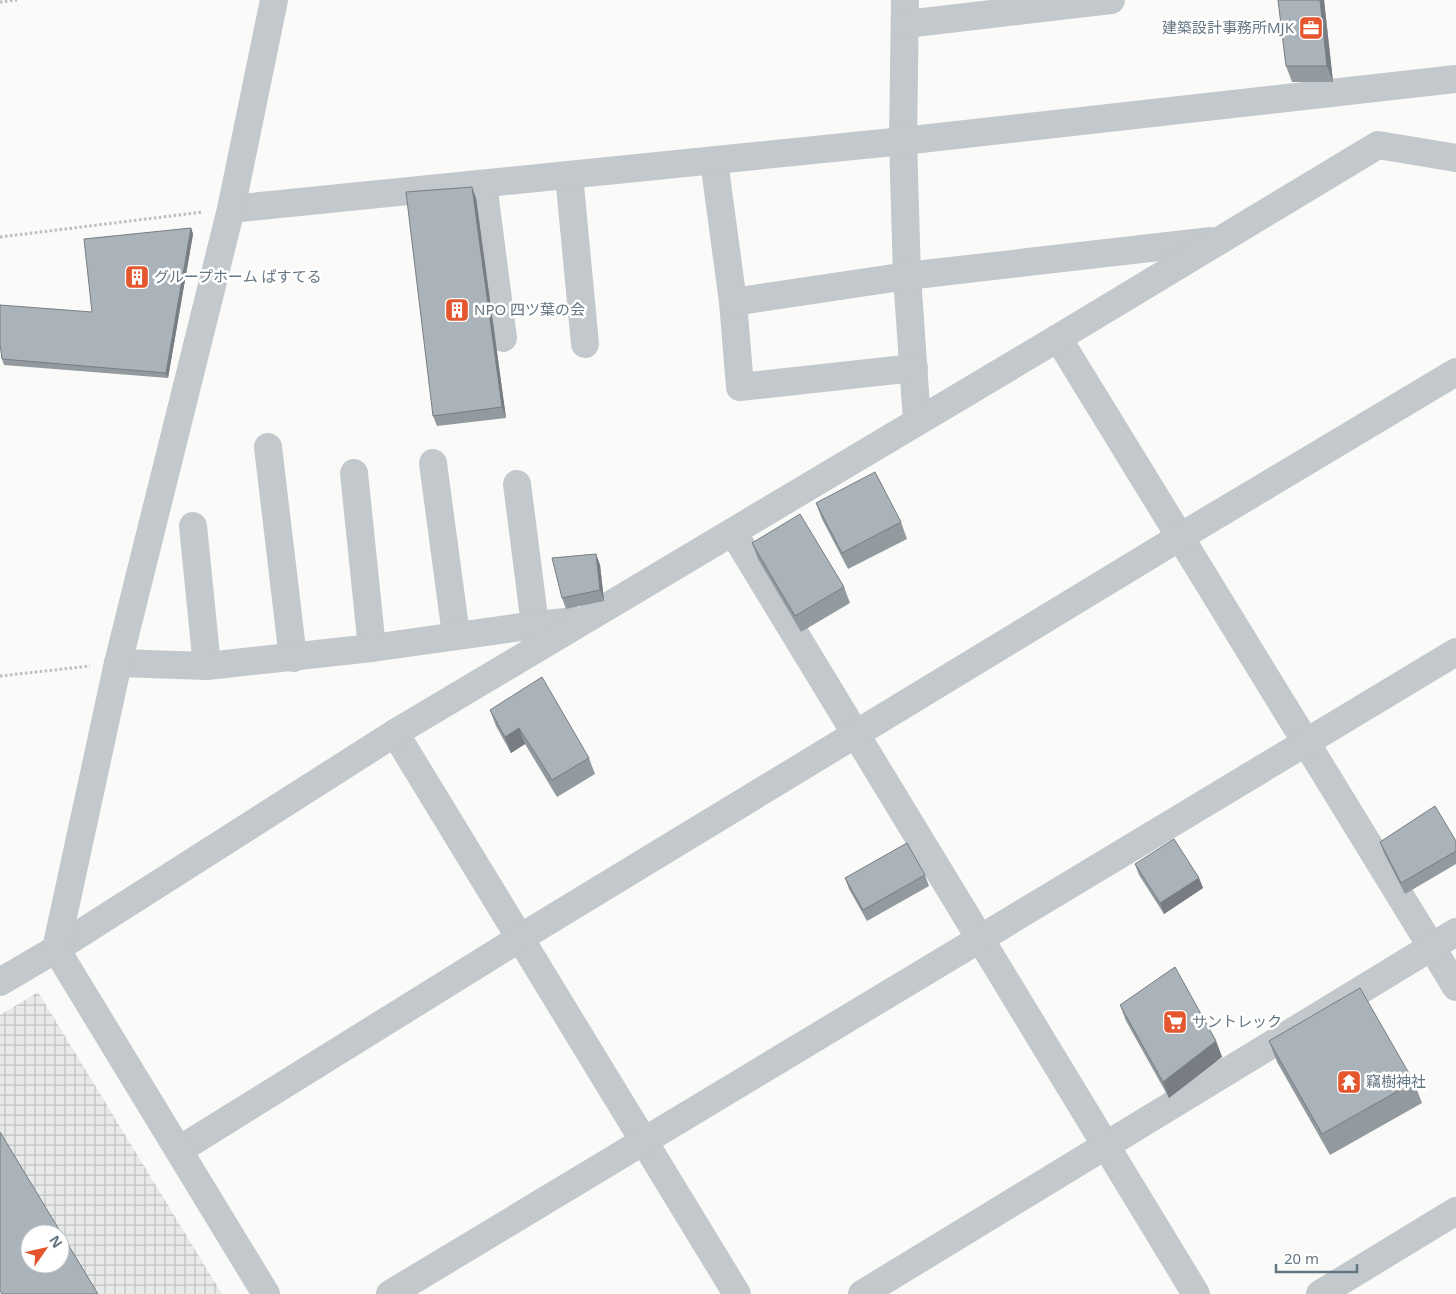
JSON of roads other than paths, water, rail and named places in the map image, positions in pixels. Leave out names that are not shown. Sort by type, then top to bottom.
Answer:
[{"type":"street","points":[[266,1294],[56,949],[118,663],[231,209],[274,0]]},
{"type":"street","points":[[918,422],[907,276],[903,141],[905,12],[1111,0]]},
{"type":"street","points":[[231,209],[903,141],[1456,79]]},
{"type":"street","points":[[0,982],[56,949],[395,733],[918,422],[1378,145],[1456,158]]},
{"type":"street","points":[[714,161],[733,302],[740,387],[914,368]]},
{"type":"street","points":[[570,175],[584,344]]},
{"type":"street","points":[[484,184],[503,338]]},
{"type":"street","points":[[733,302],[907,276],[1220,240]]},
{"type":"street","points":[[1058,338],[1456,987]]},
{"type":"street","points":[[178,1150],[520,938],[1180,536],[1456,372]]},
{"type":"street","points":[[268,447],[293,658]]},
{"type":"street","points":[[433,462],[456,635]]},
{"type":"street","points":[[354,473],[372,648]]},
{"type":"street","points":[[517,484],[536,625]]},
{"type":"street","points":[[193,526],[207,666]]},
{"type":"street","points":[[733,532],[1196,1294]]},
{"type":"street","points":[[118,663],[207,666],[293,658],[456,635],[584,620]]},
{"type":"street","points":[[390,1294],[1456,652]]},
{"type":"street","points":[[395,733],[737,1294]]},
{"type":"street","points":[[862,1294],[1456,932]]},
{"type":"street","points":[[1320,1294],[1456,1211]]},
{"type":"place","name":"建築設計事務所MJK","points":[[1311,28]]},
{"type":"place","name":"グループホーム ぱすてる","points":[[137,277]]},
{"type":"place","name":"NPO 四ツ葉の会","points":[[457,310]]},
{"type":"place","name":"サントレック","points":[[1175,1022]]},
{"type":"place","name":"竊樹神社","points":[[1349,1082]]}]
